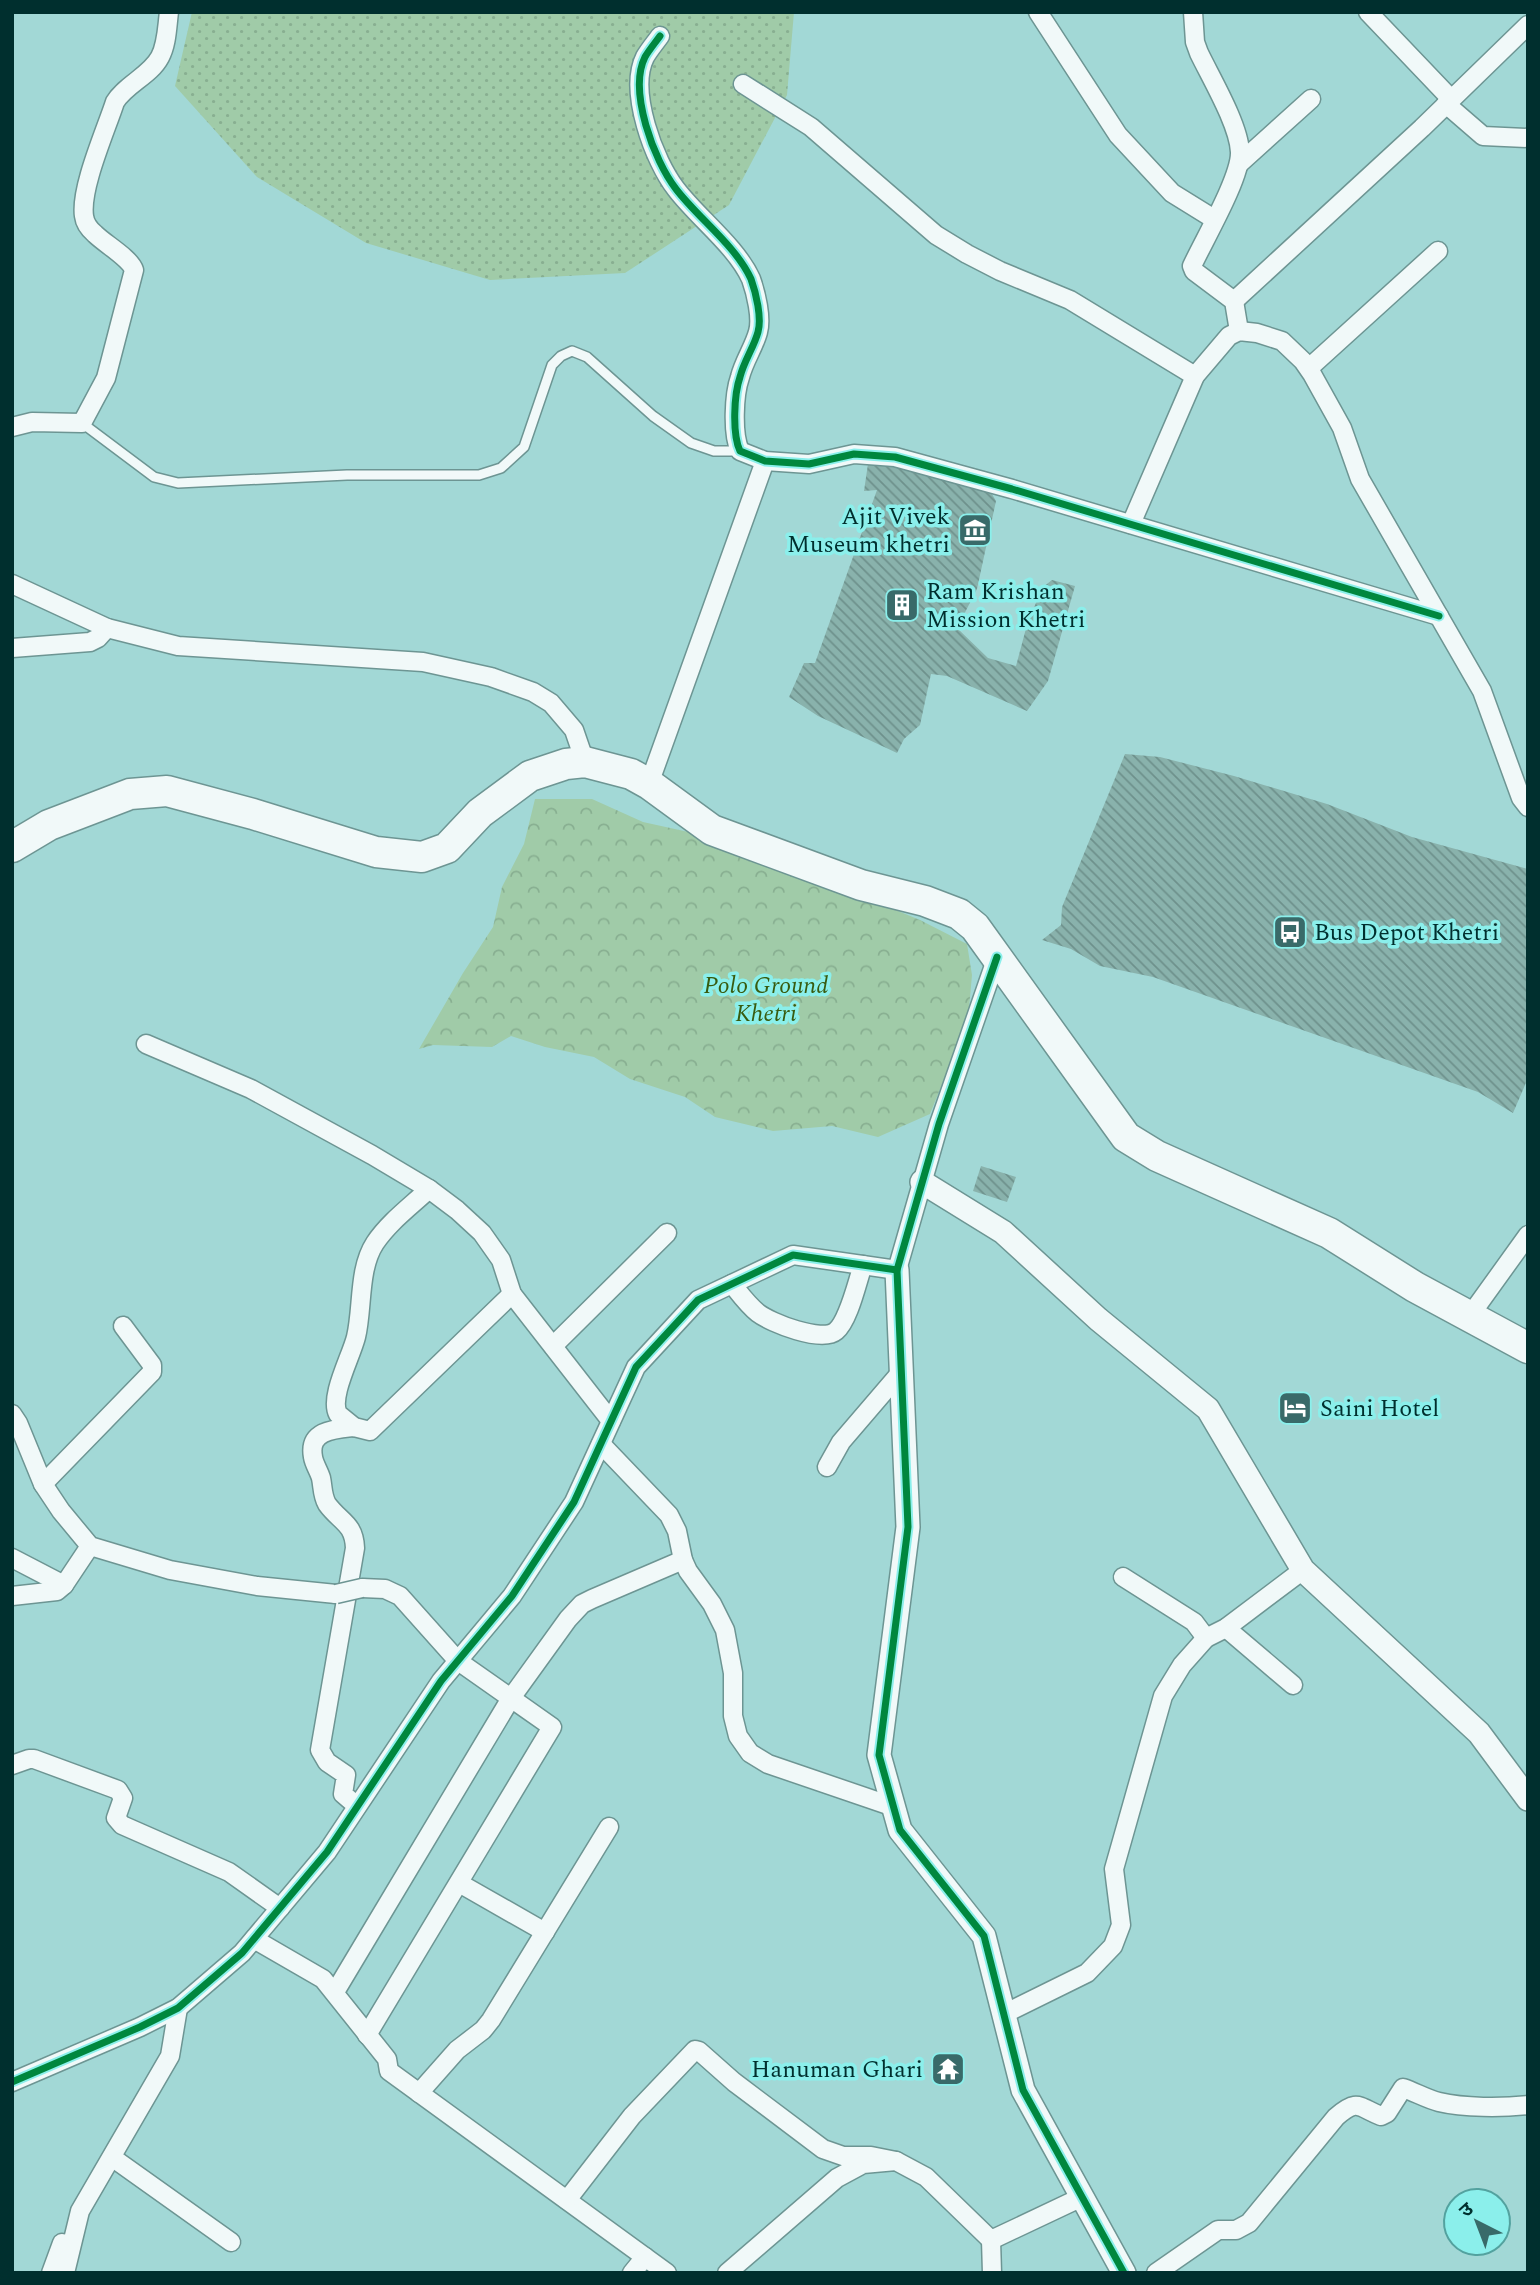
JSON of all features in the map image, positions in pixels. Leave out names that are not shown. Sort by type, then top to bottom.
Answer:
[{"type":"main road","points":[[12,847],[49,825],[130,794],[167,790],[376,852],[422,857],[447,848],[480,813],[530,776],[566,764],[585,762],[631,774],[712,830],[861,885],[925,901],[959,914],[975,927],[1126,1137],[1157,1156],[1329,1233],[1415,1287],[1528,1348]]},
{"type":"street","points":[[12,427],[33,422],[82,424],[106,378],[134,270],[133,265],[88,227],[84,218],[85,196],[116,102],[159,58],[164,49],[169,12]]},
{"type":"street","points":[[1038,12],[1127,145],[1172,193],[1214,219]]},
{"type":"street","points":[[1193,12],[1195,42],[1238,139],[1240,163],[1192,269],[1234,301],[1239,331]]},
{"type":"street","points":[[1368,12],[1482,136],[1528,138]]},
{"type":"street","points":[[1234,301],[1528,25]]},
{"type":"street","points":[[660,36],[644,59],[639,84],[643,114],[652,144],[674,187],[741,261],[751,281],[758,310],[758,331],[739,378],[735,410],[740,451],[765,461],[809,464],[853,454],[894,457],[1012,489],[1439,616]]},
{"type":"street","points":[[743,84],[811,127],[936,234],[1000,271],[1070,300],[1195,376]]},
{"type":"street","points":[[1240,163],[1311,99]]},
{"type":"street","points":[[1309,368],[1438,251]]},
{"type":"street","points":[[1131,524],[1195,376],[1229,336],[1239,331],[1282,341],[1309,368],[1342,428],[1360,480],[1482,691],[1521,798],[1528,807]]},
{"type":"street","points":[[649,785],[765,461]]},
{"type":"street","points":[[12,584],[107,628],[178,646],[423,662],[491,677],[533,692],[551,703],[574,730],[585,762]]},
{"type":"street","points":[[12,648],[90,642],[107,628]]},
{"type":"street","points":[[997,957],[939,1124],[897,1270],[908,1527],[879,1755],[900,1830],[984,1936],[1023,2090],[1124,2273]]},
{"type":"street","points":[[146,1044],[251,1089],[429,1189],[482,1233],[502,1260],[512,1294],[611,1422]]},
{"type":"street","points":[[922,1182],[1003,1232],[1098,1319],[1208,1409],[1303,1570],[1479,1733],[1528,1799]]},
{"type":"street","points":[[429,1189],[386,1229],[374,1244],[367,1264],[356,1337],[335,1401],[338,1414],[354,1427],[366,1431],[373,1428],[512,1294]]},
{"type":"street","points":[[553,1346],[667,1233]]},
{"type":"street","points":[[1469,1317],[1528,1236]]},
{"type":"street","points":[[12,2082],[140,2027],[178,2007],[242,1953],[327,1852],[441,1681],[512,1596],[574,1502],[636,1367],[698,1300],[793,1255],[897,1270]]},
{"type":"street","points":[[732,1284],[750,1305],[766,1318],[807,1333],[828,1335],[835,1332],[842,1323],[863,1265]]},
{"type":"street","points":[[44,1484],[152,1371],[152,1365],[123,1326]]},
{"type":"street","points":[[827,1467],[841,1442],[901,1372]]},
{"type":"street","points":[[12,1415],[44,1484],[61,1511],[90,1546],[182,1572],[257,1586],[336,1594],[362,1588],[385,1589],[400,1596],[458,1661],[551,1726],[552,1729],[367,2035]]},
{"type":"street","points":[[354,1427],[327,1430],[313,1442],[313,1456],[323,1495],[351,1528],[354,1537],[355,1548],[320,1750],[327,1762],[346,1774],[343,1794],[357,1807]]},
{"type":"street","points":[[601,1444],[669,1515],[677,1531],[682,1560],[712,1604],[725,1629],[733,1673],[733,1716],[738,1736],[750,1753],[768,1764],[894,1807]]},
{"type":"street","points":[[12,1596],[57,1591],[90,1546]]},
{"type":"street","points":[[12,1558],[64,1585]]},
{"type":"street","points":[[335,1992],[511,1698],[568,1619],[582,1604],[682,1560]]},
{"type":"street","points":[[1004,2014],[1087,1973],[1113,1946],[1121,1924],[1114,1869],[1163,1696],[1182,1665],[1206,1639],[1226,1628],[1303,1570]]},
{"type":"street","points":[[1123,1577],[1194,1622],[1206,1639]]},
{"type":"street","points":[[1226,1628],[1293,1685]]},
{"type":"street","points":[[12,1765],[34,1759],[118,1790],[123,1798],[116,1818],[122,1825],[229,1872],[280,1908]]},
{"type":"street","points":[[419,2093],[457,2050],[483,2030],[491,2020],[609,1827]]},
{"type":"street","points":[[459,1882],[545,1932]]},
{"type":"street","points":[[254,1939],[323,1979],[387,2059],[389,2071],[667,2273]]},
{"type":"street","points":[[51,2273],[68,2231],[113,2158],[170,2056],[178,2007]]},
{"type":"street","points":[[567,2200],[632,2116],[695,2050],[699,2050],[734,2082],[823,2149],[843,2156],[871,2156],[896,2161],[934,2183],[991,2240],[992,2273]]},
{"type":"street","points":[[1156,2273],[1218,2230],[1236,2230],[1249,2222],[1329,2124],[1349,2106],[1360,2105],[1381,2116],[1387,2113],[1403,2088],[1449,2104],[1510,2107],[1528,2105]]},
{"type":"street","points":[[113,2158],[231,2242]]},
{"type":"street","points":[[727,2273],[837,2178],[863,2164],[896,2161]]},
{"type":"street","points":[[991,2240],[1082,2197]]},
{"type":"street","points":[[65,2273],[80,2211]]},
{"type":"street","points":[[632,2273],[645,2257]]},
{"type":"lane","points":[[82,424],[136,466],[154,477],[178,483],[347,475],[479,475],[501,468],[524,447],[552,365],[561,356],[572,351],[587,357],[653,416],[691,443],[714,451],[740,451]]},
{"type":"green space","points":[[192,12],[794,12],[787,95],[729,205],[625,273],[490,280],[366,243],[257,177],[175,86]]},
{"type":"green space","name":"Polo Ground Khetri","points":[[535,799],[592,799],[643,822],[693,833],[864,897],[920,920],[967,944],[972,975],[968,1020],[930,1114],[878,1137],[832,1126],[773,1131],[715,1117],[685,1097],[630,1079],[594,1057],[545,1047],[511,1036],[492,1047],[433,1045],[419,1049],[493,927],[502,887],[524,844]]},
{"type":"building","name":"Ram Krishan Mission Khetri","points":[[869,457],[985,482],[996,501],[977,589],[957,628],[988,658],[1016,666],[1028,621],[1043,587],[1052,580],[1075,586],[1048,681],[1027,711],[947,676],[931,674],[920,725],[904,739],[897,753],[818,716],[789,697],[804,663],[815,663],[877,490],[864,491]]},
{"type":"building","name":"Bus Depot Khetri","points":[[1125,754],[1160,757],[1234,776],[1327,804],[1412,837],[1528,869],[1528,1078],[1513,1113],[1478,1092],[1153,977],[1100,966],[1071,949],[1042,940],[1061,925],[1062,907]]},
{"type":"building","points":[[981,1166],[1016,1177],[1007,1202],[973,1191]]},
{"type":"cycle path","points":[[660,36],[645,57],[641,71],[642,106],[652,144],[676,189],[744,267],[751,279],[758,306],[758,332],[736,393],[735,425],[740,451],[765,461],[809,464],[854,454],[895,457],[1012,489],[1439,616]]},
{"type":"cycle path","points":[[997,957],[939,1124],[897,1270],[908,1527],[879,1755],[900,1830],[984,1936],[1023,2090],[1124,2273]]},
{"type":"cycle path","points":[[12,2082],[178,2008],[242,1953],[327,1852],[441,1681],[512,1596],[574,1502],[636,1367],[698,1300],[793,1255],[897,1270]]},
{"type":"place","name":"Ajit Vivek Museum khetri","points":[[975,530]]},
{"type":"place","name":"Ram Krishan Mission Khetri","points":[[902,605]]},
{"type":"place","name":"Bus Depot Khetri","points":[[1290,932]]},
{"type":"place","name":"Saini Hotel","points":[[1295,1408]]},
{"type":"place","name":"Hanuman Ghari","points":[[948,2069]]}]
